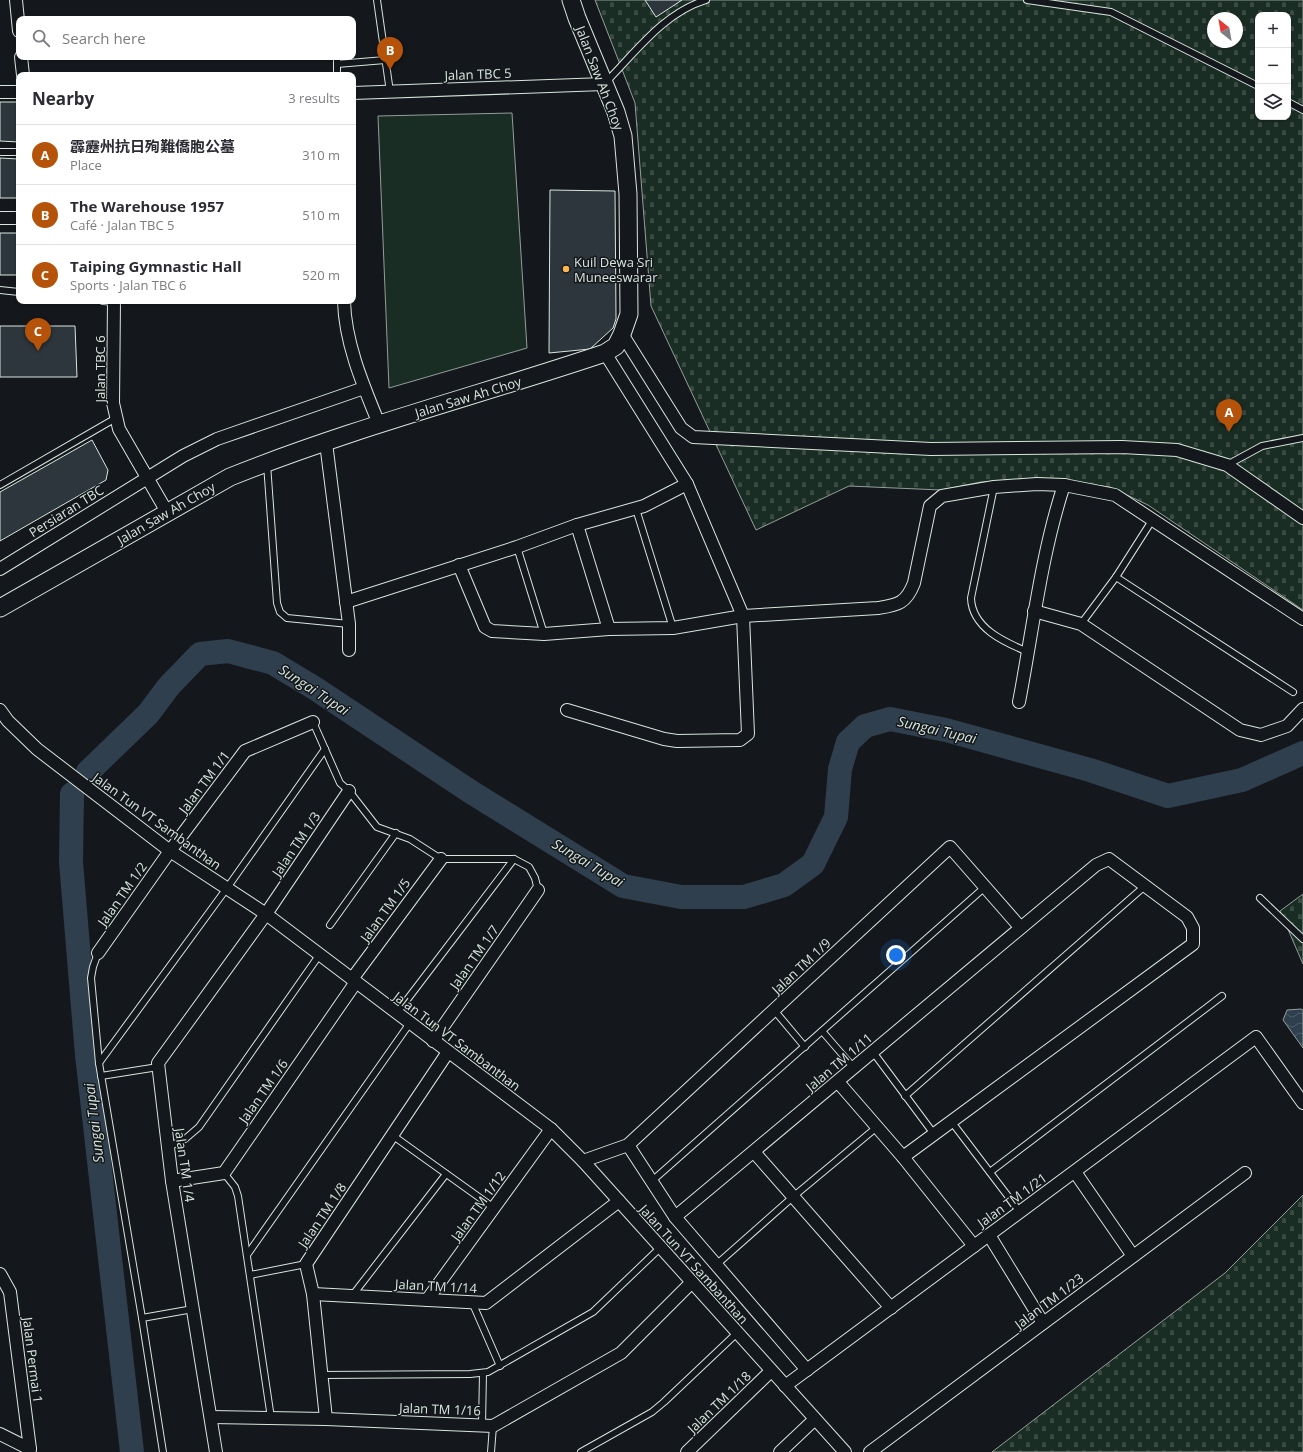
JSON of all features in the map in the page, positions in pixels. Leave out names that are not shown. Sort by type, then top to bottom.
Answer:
[{"type":"street","points":[[16,0],[18,16]]},
{"type":"street","name":"Jalan Saw Ah Choy","points":[[0,608],[230,477],[267,462],[379,424],[605,353],[616,346],[629,314],[628,194],[623,136],[616,112],[571,0]]},
{"type":"street","points":[[21,60],[23,72]]},
{"type":"street","name":"Jalan TBC 5","points":[[356,93],[604,84]]},
{"type":"street","points":[[0,92],[16,92]]},
{"type":"street","points":[[0,218],[16,218]]},
{"type":"street","name":"Jalan TBC 6","points":[[110,304],[113,403],[119,429],[167,512]]},
{"type":"street","points":[[344,304],[344,312],[351,346],[364,388],[379,424]]},
{"type":"street","points":[[622,334],[681,428],[692,438],[931,449],[1122,447],[1177,450],[1227,465],[1303,518]]},
{"type":"street","points":[[567,710],[664,739],[685,741],[740,740],[748,734],[743,616],[687,484],[605,353]]},
{"type":"street","name":"Persiaran TBC","points":[[0,569],[183,456],[217,439],[364,388]]},
{"type":"street","points":[[326,443],[349,624],[349,650]]},
{"type":"street","points":[[346,602],[517,547],[577,525],[636,509],[687,484]]},
{"type":"street","points":[[459,565],[485,627],[492,631],[544,634],[609,629],[673,628],[743,616],[898,605],[910,592],[914,584],[930,506],[942,496],[994,487],[1037,484],[1064,485],[1116,495],[1303,619]]},
{"type":"street","points":[[1018,702],[1034,611],[1057,505],[1064,485]]},
{"type":"street","points":[[577,525],[609,629]]},
{"type":"street","points":[[1034,611],[1082,624],[1240,730],[1261,735],[1287,726],[1303,709]]},
{"type":"street","name":"Jalan Tun VT Sambanthan","points":[[0,710],[8,721],[37,749],[170,851],[266,914],[551,1129],[584,1161],[845,1452]]},
{"type":"street","name":"Jalan TM 1/1","points":[[170,851],[245,751],[313,722]]},
{"type":"street","name":"Jalan TM 1/3","points":[[266,914],[349,791]]},
{"type":"street","name":"Jalan TM 1/9","points":[[584,1161],[628,1145],[950,848],[1020,927]]},
{"type":"street","name":"Jalan TM 1/2","points":[[98,953],[170,851]]},
{"type":"street","name":"Jalan TM 1/5","points":[[354,980],[441,858]]},
{"type":"street","name":"Jalan TM 1/11","points":[[675,1217],[1096,865],[1110,859],[1146,885]]},
{"type":"street","points":[[902,1157],[1193,944],[1193,928],[1188,917],[1146,885]]},
{"type":"street","name":"Jalan TM 1/7","points":[[433,1041],[538,890]]},
{"type":"street","points":[[158,1067],[158,1062],[266,914]]},
{"type":"street","name":"Jalan TM 1/6","points":[[224,1173],[354,980]]},
{"type":"street","name":"Jalan TM 1/21","points":[[785,1386],[1256,1038],[1303,1102]]},
{"type":"street","name":"Jalan TM 1/8","points":[[326,1419],[313,1294],[306,1264],[448,1052]]},
{"type":"street","name":"Jalan TM 1/4","points":[[158,1067],[172,1181],[216,1452]]},
{"type":"street","points":[[838,1082],[902,1157],[974,1246]]},
{"type":"street","name":"Jalan TM 1/12","points":[[427,1300],[551,1129]]},
{"type":"street","points":[[628,1145],[675,1217],[807,1370]]},
{"type":"street","points":[[754,1152],[891,1308]]},
{"type":"street","points":[[1075,1172],[1133,1256]]},
{"type":"street","points":[[172,1181],[224,1173]]},
{"type":"street","name":"Jalan TM 1/23","points":[[870,1452],[1245,1173]]},
{"type":"street","name":"Jalan TM 1/14","points":[[313,1294],[486,1303],[619,1201]]},
{"type":"street","points":[[989,1235],[1043,1323]]},
{"type":"street","name":"Jalan Permai 1","points":[[0,1274],[10,1292],[29,1450]]},
{"type":"street","name":"Jalan TM 1/16","points":[[211,1417],[326,1419],[487,1426],[621,1353],[692,1282]]},
{"type":"street","name":"Jalan TM 1/18","points":[[687,1452],[771,1371]]},
{"type":"street","points":[[780,1452],[815,1419]]},
{"type":"street","points":[[0,1434],[29,1450]]},
{"type":"lane","points":[[376,0],[390,92]]},
{"type":"lane","points":[[604,84],[636,48],[661,27],[690,5],[706,0]]},
{"type":"lane","points":[[1027,0],[1111,12],[1255,84]]},
{"type":"lane","points":[[336,60],[337,72]]},
{"type":"lane","points":[[337,64],[385,60]]},
{"type":"lane","points":[[1291,104],[1303,110]]},
{"type":"lane","points":[[0,152],[16,152]]},
{"type":"lane","points":[[0,290],[16,292]]},
{"type":"lane","points":[[0,485],[116,418]]},
{"type":"lane","points":[[1227,465],[1262,446],[1303,438]]},
{"type":"lane","points":[[267,462],[277,603],[280,612],[286,618],[349,624]]},
{"type":"lane","points":[[994,487],[971,598],[972,606],[974,614],[1000,640],[1028,652]]},
{"type":"lane","points":[[636,509],[673,628]]},
{"type":"lane","points":[[1082,624],[1116,577],[1153,519]]},
{"type":"lane","points":[[517,547],[544,634]]},
{"type":"lane","points":[[1116,577],[1293,692]]},
{"type":"lane","points":[[313,722],[340,783],[349,791],[377,827],[410,839],[441,858],[514,859],[529,867],[535,878],[538,890]]},
{"type":"lane","points":[[99,1063],[227,888],[325,749]]},
{"type":"lane","points":[[330,925],[396,833]]},
{"type":"lane","points":[[397,1013],[514,859]]},
{"type":"lane","points":[[906,1096],[1146,885]]},
{"type":"lane","points":[[652,1181],[985,887]]},
{"type":"lane","points":[[1260,898],[1303,939]]},
{"type":"lane","points":[[98,953],[92,967],[91,978],[99,1063],[163,1452]]},
{"type":"lane","points":[[168,1147],[185,1139],[199,1127],[320,954]]},
{"type":"lane","points":[[990,1172],[1222,996]]},
{"type":"lane","points":[[774,1010],[805,1046]]},
{"type":"lane","points":[[247,1254],[410,1023]]},
{"type":"lane","points":[[822,1031],[854,1068]]},
{"type":"lane","points":[[873,1052],[934,1134]]},
{"type":"lane","points":[[101,1076],[158,1067]]},
{"type":"lane","points":[[952,1121],[1020,1212]]},
{"type":"lane","points":[[716,1265],[794,1196],[877,1127]]},
{"type":"lane","points":[[392,1135],[494,1208]]},
{"type":"lane","points":[[224,1173],[235,1187],[238,1196],[271,1418]]},
{"type":"lane","points":[[352,1296],[446,1174]]},
{"type":"lane","points":[[321,1375],[482,1373],[500,1366],[593,1312],[661,1247]]},
{"type":"lane","points":[[250,1275],[306,1264]]},
{"type":"lane","points":[[472,1302],[500,1366]]},
{"type":"lane","points":[[142,1318],[193,1309]]},
{"type":"lane","points":[[581,1452],[652,1412],[738,1333]]},
{"type":"lane","points":[[482,1373],[491,1452]]},
{"type":"green space","points":[[595,0],[1303,0],[1303,610],[1148,505],[1110,487],[1039,478],[981,482],[941,490],[849,486],[756,530],[651,306],[635,103]]},
{"type":"green space","points":[[512,113],[527,348],[389,388],[378,116]]},
{"type":"green space","points":[[1303,894],[1303,964],[1280,911]]},
{"type":"green space","points":[[1303,1195],[1303,1452],[992,1452],[1225,1273]]},
{"type":"water","points":[[1287,1010],[1303,1010],[1303,1048],[1283,1020]]},
{"type":"building","points":[[645,0],[682,0],[656,17]]},
{"type":"building","points":[[0,102],[16,102],[16,142],[0,141]]},
{"type":"building","points":[[0,158],[16,159],[16,198],[0,198]]},
{"type":"building","points":[[550,190],[615,191],[616,319],[613,328],[590,349],[549,353]]},
{"type":"building","points":[[0,233],[16,233],[16,275],[0,275]]},
{"type":"building","points":[[0,326],[75,326],[77,377],[0,377]]},
{"type":"building","points":[[92,440],[108,470],[106,480],[0,541],[0,492]]},
{"type":"waterway","name":"Sungai Tupai","points":[[88,772],[148,714],[169,686],[200,654],[228,651],[273,663],[316,689],[471,792],[623,886],[681,897],[744,897],[784,885],[813,864],[836,817],[840,769],[848,742],[865,726],[890,719],[946,730],[1090,770],[1168,796],[1242,780],[1303,753]]},
{"type":"waterway","name":"Sungai Tupai","points":[[72,794],[71,862],[87,1055],[132,1452]]},
{"type":"place","name":"The Warehouse 1957","points":[[390,70]]},
{"type":"place","name":"Kuil Dewa Sri Muneeswarar","points":[[566,269]]},
{"type":"place","name":"Taiping Gymnastic Hall","points":[[38,351]]},
{"type":"place","name":"霹靂州抗日殉難僑胞公墓","points":[[1229,432]]}]
